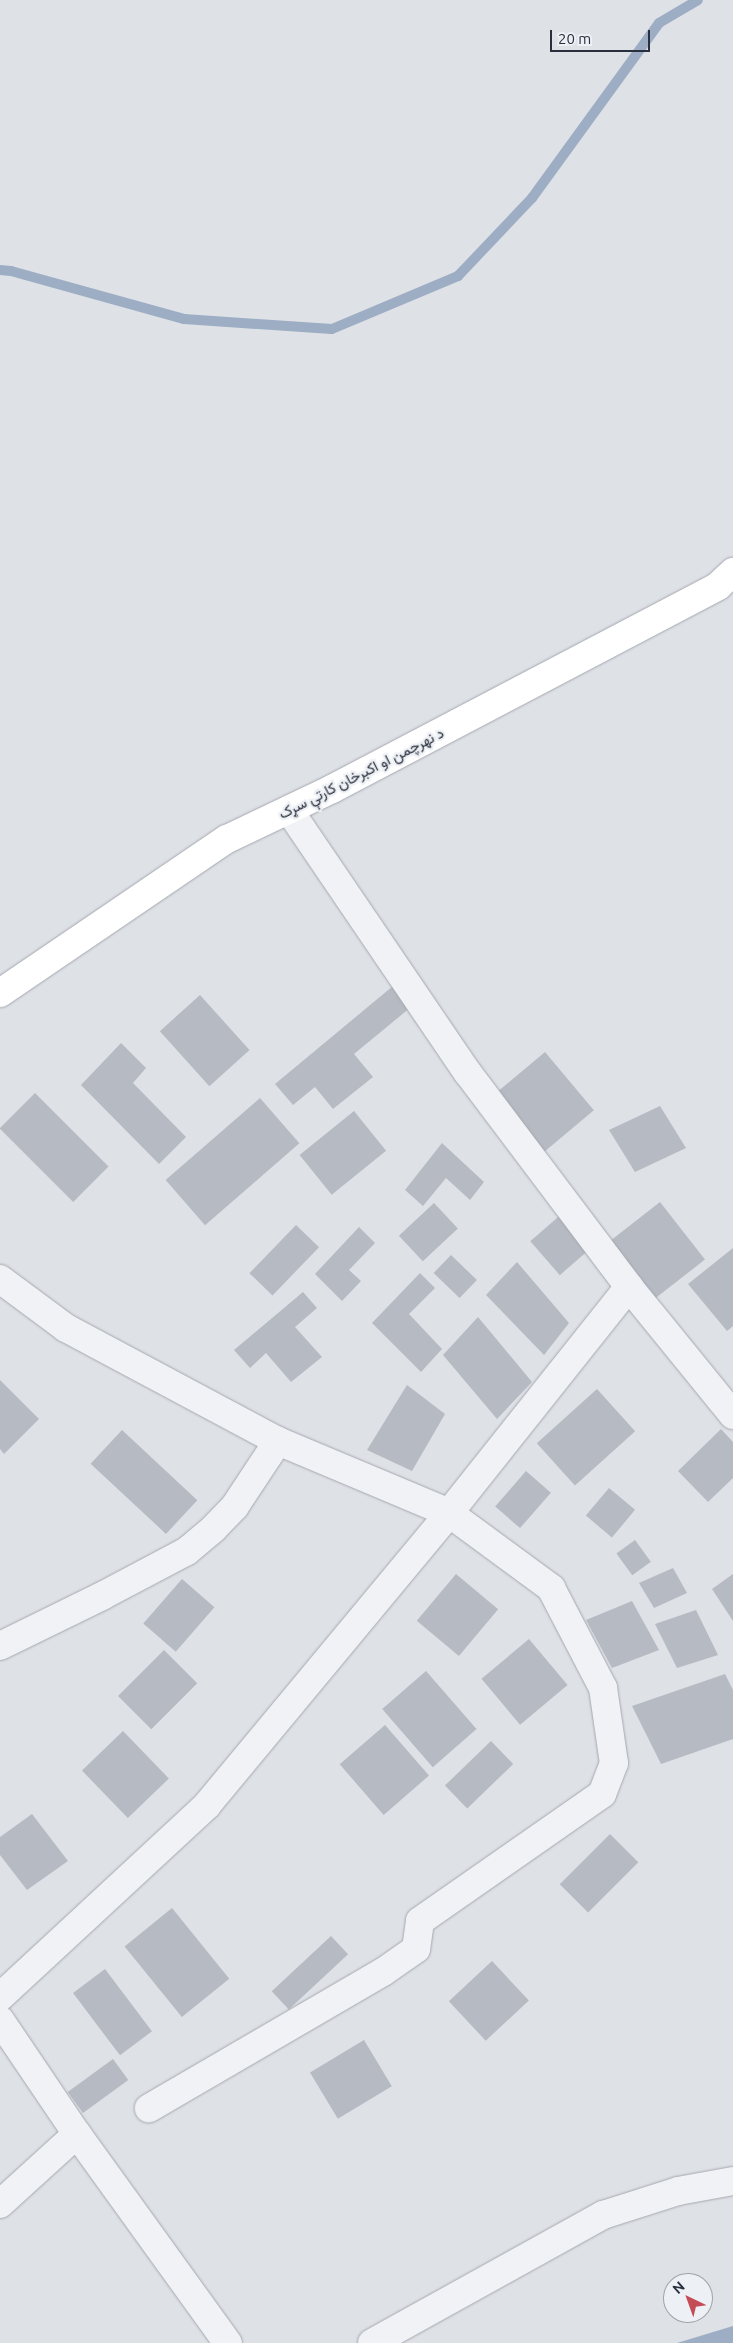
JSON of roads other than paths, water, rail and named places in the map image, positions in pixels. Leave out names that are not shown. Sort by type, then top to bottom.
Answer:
[{"type":"main road","name":"د نهرچمن او اکبرخان کارتې سړک","points":[[0,993],[227,839],[332,789],[718,586],[733,572]]},
{"type":"street","points":[[289,810],[468,1073],[629,1287],[733,1415]]},
{"type":"street","points":[[0,1279],[66,1328],[278,1441],[449,1513],[551,1588],[602,1688],[614,1763],[602,1794],[420,1921],[416,1949],[383,1972],[149,2108]]},
{"type":"street","points":[[0,1997],[207,1805],[449,1513],[629,1287]]},
{"type":"street","points":[[0,1646],[102,1596],[187,1551],[214,1528],[235,1506],[278,1441]]},
{"type":"street","points":[[0,2020],[77,2134],[228,2343]]},
{"type":"street","points":[[0,2204],[77,2134]]},
{"type":"street","points":[[372,2343],[603,2215],[678,2191],[733,2181]]},
{"type":"water","points":[[733,2326],[733,2343],[677,2343]]},
{"type":"waterway","points":[[0,270],[11,271],[184,319],[332,329],[458,276],[532,198],[659,23],[698,0]]}]
